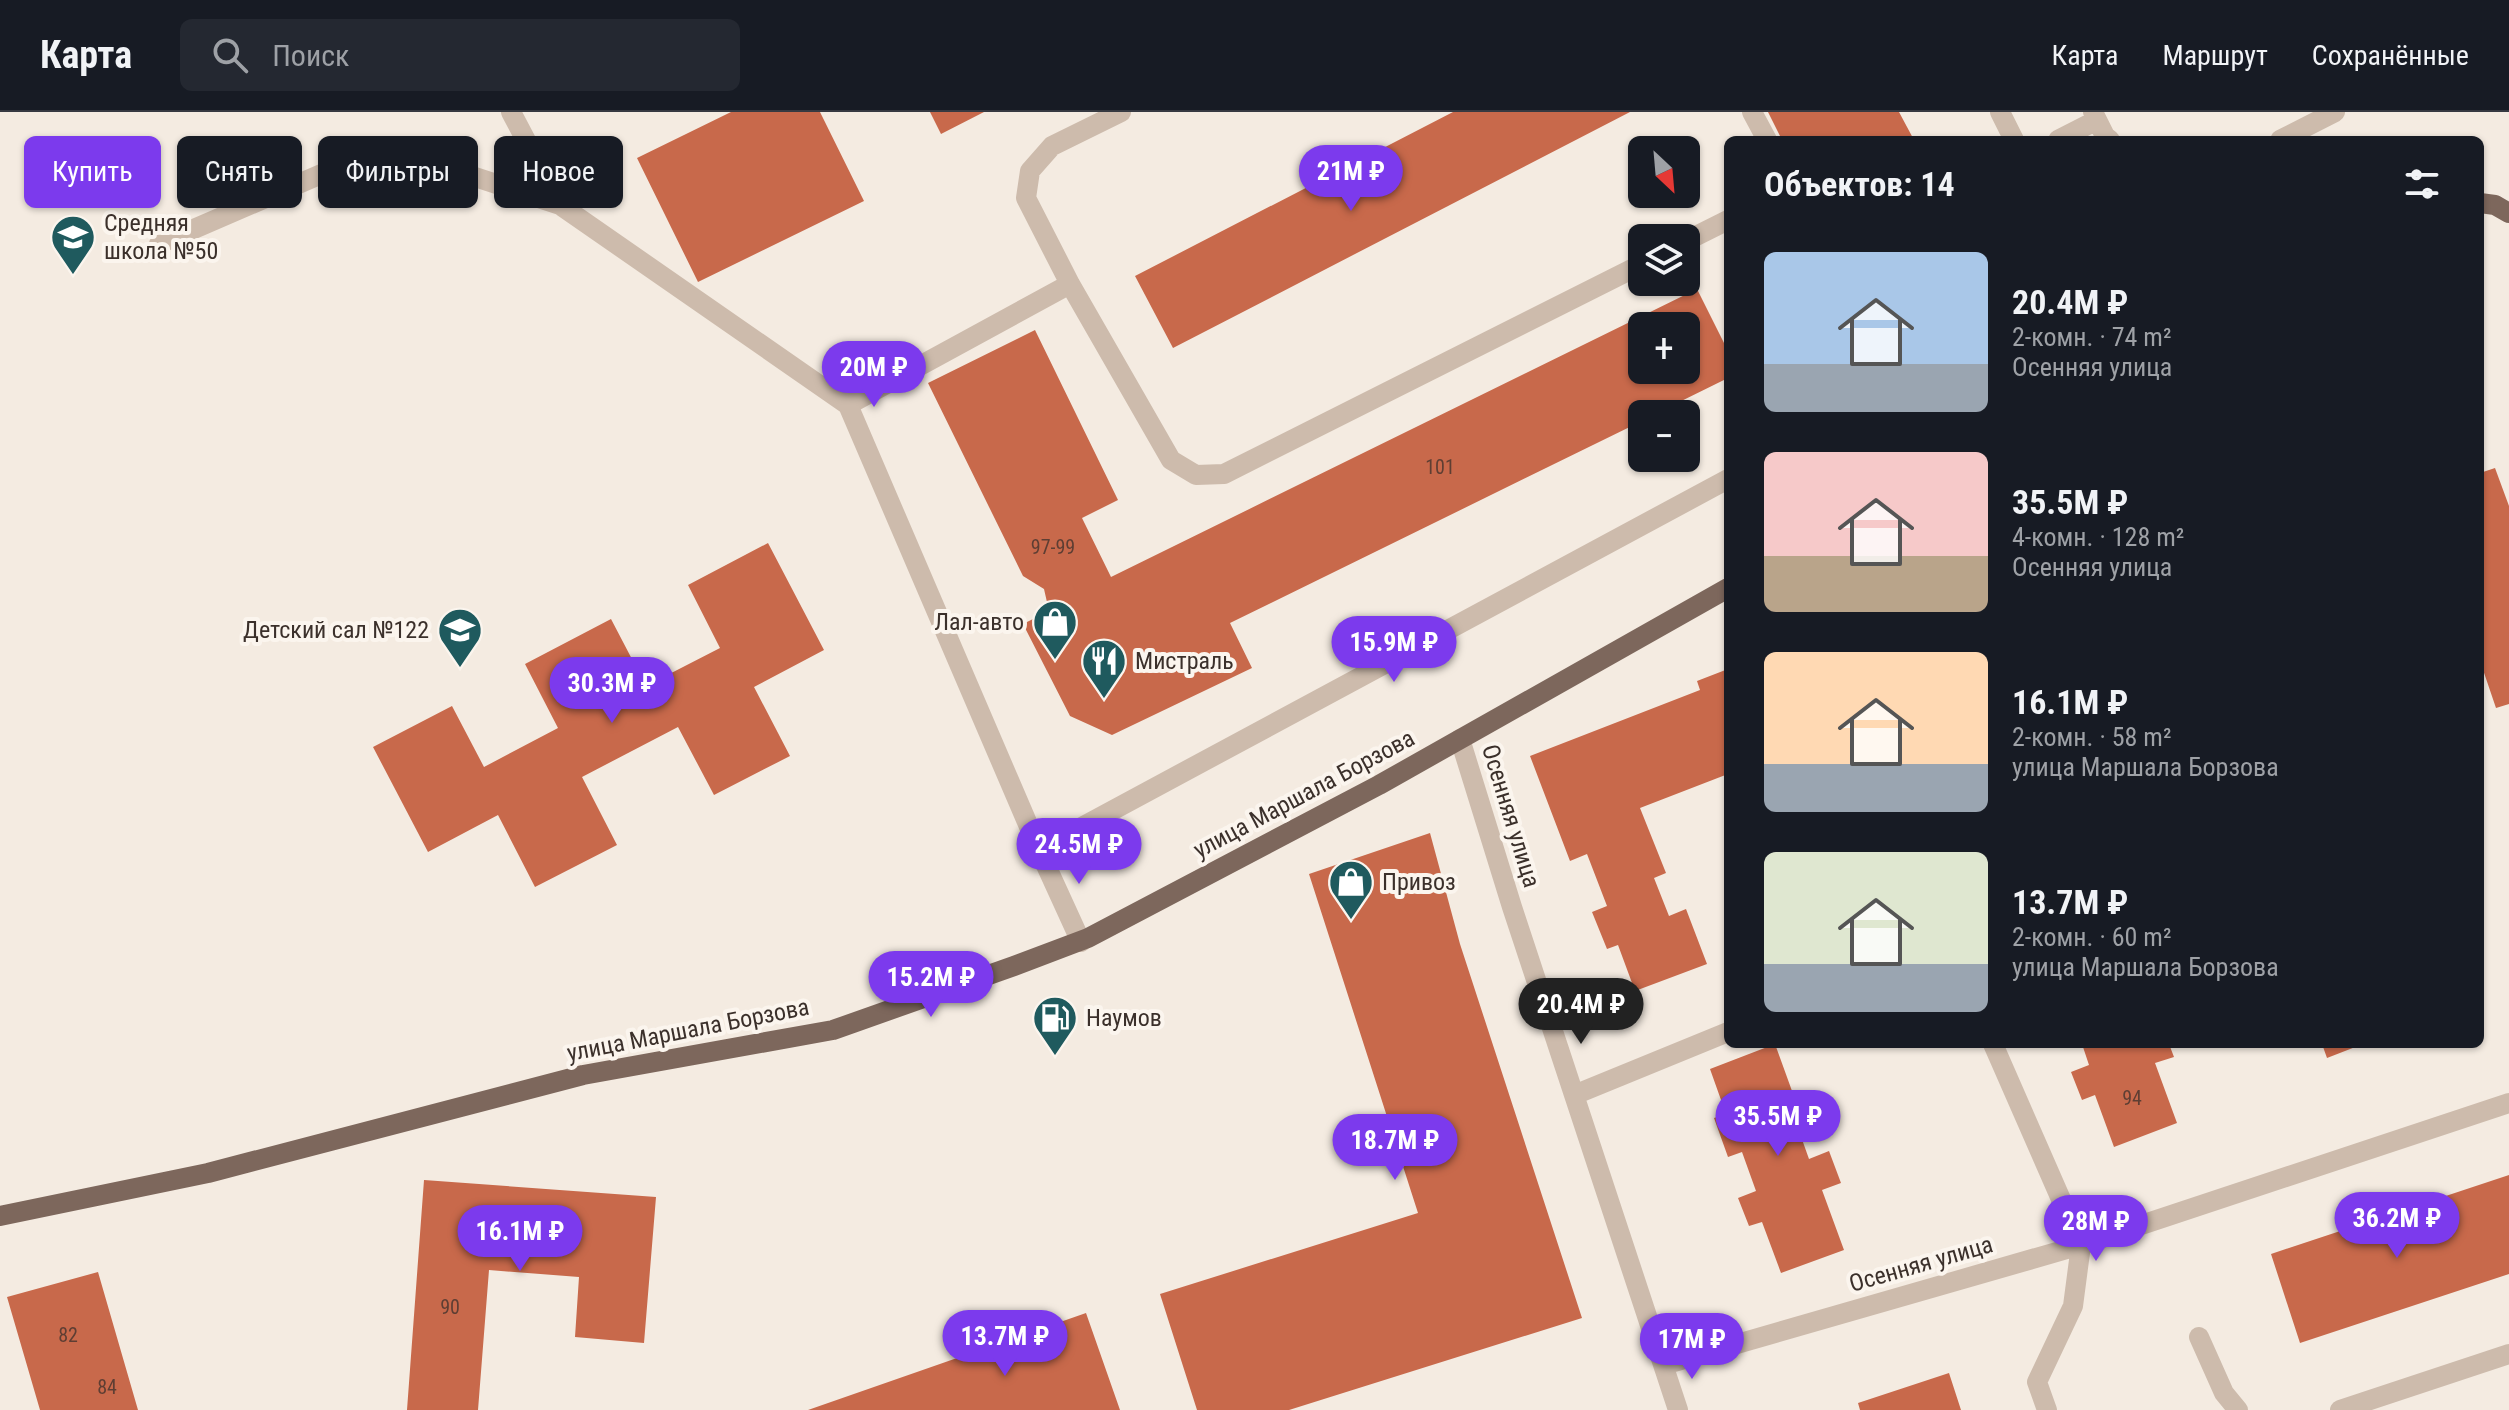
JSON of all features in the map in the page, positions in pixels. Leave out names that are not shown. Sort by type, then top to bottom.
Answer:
[{"type":"main road","points":[[2484,204],[2495,205],[2509,213]]},
{"type":"main road","name":"улица Маршала Борзова","points":[[0,1216],[208,1173],[583,1075],[833,1030],[1081,942],[1379,785],[1724,590]]},
{"type":"street","points":[[511,112],[524,136]]},
{"type":"street","points":[[1121,112],[1052,146],[1030,171],[1026,198],[1070,284],[1171,460],[1196,475],[1224,474],[1628,271]]},
{"type":"street","points":[[1752,112],[1765,136]]},
{"type":"street","points":[[2000,112],[2012,136]]},
{"type":"street","points":[[2288,136],[2335,112]]},
{"type":"street","points":[[2064,136],[2095,116],[2105,136]]},
{"type":"street","points":[[159,244],[384,147],[494,183]]},
{"type":"street","points":[[564,208],[848,405],[1081,942]]},
{"type":"street","points":[[1700,234],[1724,222]]},
{"type":"street","points":[[848,405],[1070,284]]},
{"type":"street","points":[[1039,850],[1724,481]]},
{"type":"street","name":"Осенняя улица","points":[[1460,739],[1678,1410]]},
{"type":"street","points":[[1574,1095],[1724,1034]]},
{"type":"street","points":[[1995,1048],[2081,1245],[2073,1306],[2037,1382],[2047,1410]]},
{"type":"street","name":"Осенняя улица","points":[[1664,1365],[2081,1245],[2509,1103]]},
{"type":"street","points":[[2199,1337],[2224,1393],[2238,1410]]},
{"type":"street","points":[[2340,1410],[2509,1354]]},
{"type":"building","points":[[731,112],[820,112],[864,201],[698,282],[637,158]]},
{"type":"building","points":[[930,112],[984,112],[941,134]]},
{"type":"building","points":[[1453,112],[1630,112],[1173,348],[1135,276]]},
{"type":"building","points":[[1768,112],[1899,112],[1912,136],[1780,136]]},
{"type":"building","points":[[1700,295],[1724,343],[1724,380],[1683,400],[1628,400],[1628,428],[1230,623],[1252,668],[1112,735],[1070,716],[1023,624],[1049,611],[1044,589],[1023,576],[928,383],[1035,330],[1118,500],[1082,518],[1111,577],[1628,323],[1628,384],[1700,384],[1700,312],[1650,312],[1683,296]]},
{"type":"building","points":[[2495,468],[2509,506],[2509,704],[2496,708],[2484,673],[2484,472]]},
{"type":"building","points":[[768,543],[824,650],[754,687],[790,756],[714,795],[678,727],[582,777],[617,845],[535,887],[498,815],[428,852],[373,747],[452,706],[484,767],[558,728],[525,664],[611,619],[646,686],[720,648],[688,585]]},
{"type":"building","points":[[1724,671],[1724,776],[1640,808],[1666,873],[1654,878],[1669,916],[1686,909],[1707,964],[1635,991],[1618,945],[1607,949],[1592,912],[1607,906],[1587,854],[1570,861],[1530,756],[1700,690],[1697,681]]},
{"type":"building","points":[[1430,833],[1460,944],[1582,1318],[1289,1410],[1197,1410],[1160,1294],[1418,1213],[1309,874]]},
{"type":"building","points":[[1765,1048],[1776,1048],[1796,1102],[1811,1097],[1821,1123],[1799,1131],[1809,1159],[1829,1151],[1841,1183],[1822,1190],[1844,1250],[1781,1273],[1762,1222],[1749,1226],[1738,1198],[1756,1191],[1742,1152],[1728,1157],[1714,1118],[1726,1114],[1710,1069]]},
{"type":"building","points":[[2083,1048],[2171,1048],[2174,1057],[2155,1063],[2177,1123],[2114,1147],[2095,1095],[2082,1100],[2071,1072],[2089,1065]]},
{"type":"building","points":[[2323,1048],[2353,1048],[2327,1058]]},
{"type":"building","points":[[2509,1175],[2509,1274],[2300,1343],[2271,1254]]},
{"type":"building","points":[[424,1180],[656,1197],[644,1343],[575,1337],[579,1277],[489,1270],[478,1410],[407,1410]]},
{"type":"building","points":[[98,1272],[138,1410],[40,1410],[7,1297]]},
{"type":"building","points":[[1086,1313],[1120,1410],[808,1410]]},
{"type":"building","points":[[1949,1373],[1961,1410],[1860,1410],[1858,1403]]},
{"type":"place","name":"Средняя школа №50","points":[[73,276]]},
{"type":"place","name":"Лал-авто","points":[[1055,661]]},
{"type":"place","name":"Детский сал №122","points":[[460,669]]},
{"type":"place","name":"Мистраль","points":[[1104,700]]},
{"type":"place","name":"Привоз","points":[[1351,921]]},
{"type":"place","name":"Наумов","points":[[1055,1057]]}]
